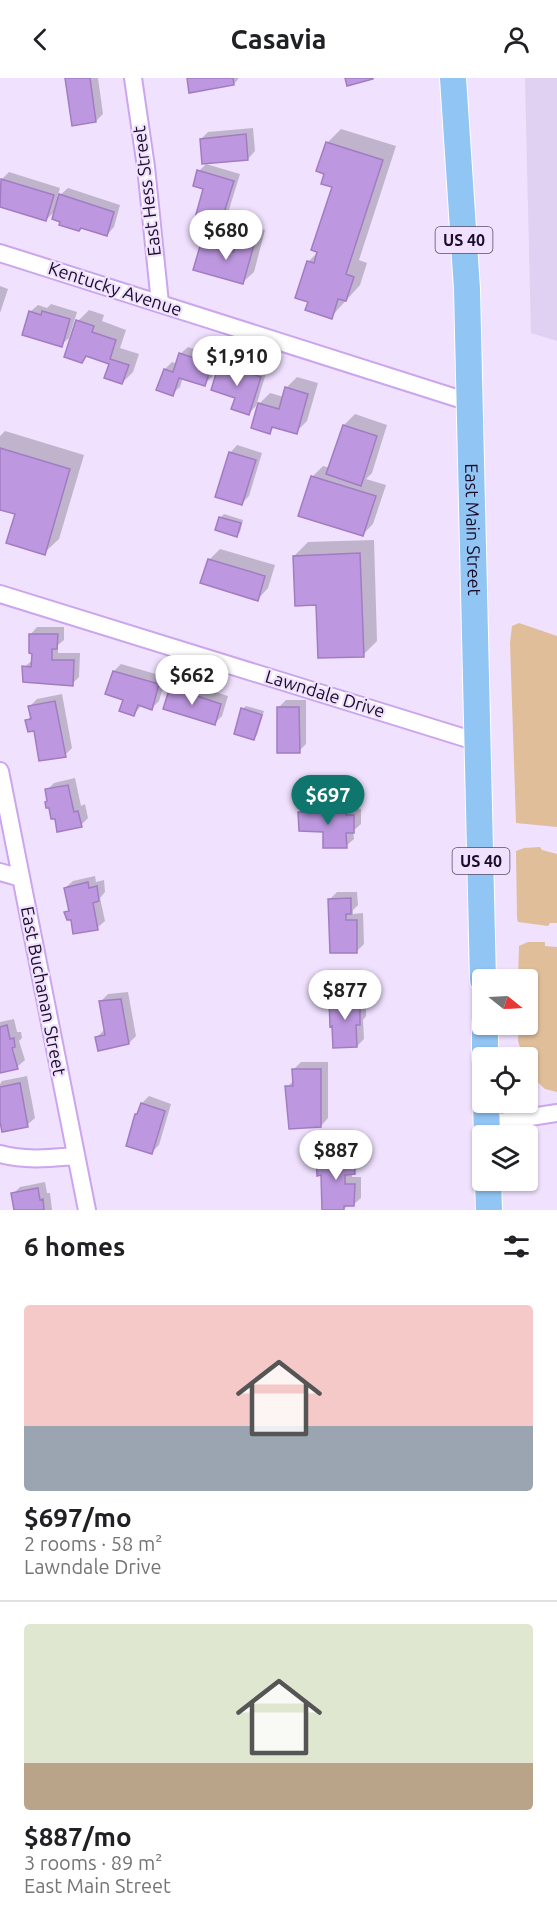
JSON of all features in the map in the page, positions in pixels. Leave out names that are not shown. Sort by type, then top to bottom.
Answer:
[{"type":"main road","name":"East Main Street","points":[[453,78],[467,289],[483,969]]},
{"type":"main road","points":[[488,1191],[489,1210]]},
{"type":"street","name":"East Hess Street","points":[[133,78],[146,167],[160,303]]},
{"type":"street","name":"Kentucky Avenue","points":[[0,252],[469,402]]},
{"type":"street","name":"Lawndale Drive","points":[[0,594],[478,742]]},
{"type":"street","name":"East Buchanan Street","points":[[0,771],[87,1210]]},
{"type":"street","points":[[0,872],[21,878]]},
{"type":"street","points":[[487,1121],[557,1113]]},
{"type":"street","points":[[0,1154],[33,1158],[76,1155]]},
{"type":"shaded area","points":[[525,78],[557,78],[557,341],[531,333]]},
{"type":"shaded area","points":[[519,623],[557,636],[557,827],[516,823],[510,643],[512,626]]},
{"type":"shaded area","points":[[540,847],[542,850],[557,854],[557,923],[550,923],[548,926],[518,922],[517,918],[516,851]]},
{"type":"shaded area","points":[[528,942],[545,942],[545,946],[557,947],[557,1092],[545,1089],[538,1083],[538,1047],[520,1047],[518,1041],[518,1035],[538,1035],[538,969],[518,969],[519,946]]},
{"type":"building","points":[[65,78],[90,78],[96,122],[72,126]]},
{"type":"building","points":[[187,78],[233,78],[234,85],[189,93]]},
{"type":"building","points":[[345,78],[373,78],[373,79],[347,86]]},
{"type":"building","points":[[246,134],[248,160],[202,164],[200,139]]},
{"type":"building","points":[[326,142],[383,160],[346,274],[354,277],[346,301],[338,299],[332,319],[305,310],[308,302],[295,298],[307,261],[314,263],[317,252],[311,250],[332,187],[321,184],[324,174],[316,171]]},
{"type":"building","points":[[197,170],[234,181],[220,225],[195,218],[203,189],[193,186]]},
{"type":"building","points":[[1,179],[54,195],[46,221],[0,207]]},
{"type":"building","points":[[59,194],[114,212],[107,236],[81,228],[79,231],[59,225],[60,222],[52,219]]},
{"type":"building","points":[[239,236],[255,241],[243,284],[193,270],[201,243],[234,252]]},
{"type":"building","points":[[29,311],[41,315],[42,311],[70,319],[62,347],[22,335]]},
{"type":"building","points":[[76,320],[94,326],[92,332],[116,340],[110,359],[129,365],[122,384],[104,378],[109,364],[86,356],[82,363],[64,357]]},
{"type":"building","points":[[179,353],[212,364],[205,386],[179,378],[173,396],[156,390],[164,369],[173,372]]},
{"type":"building","points":[[219,364],[261,377],[249,415],[231,409],[235,398],[211,390]]},
{"type":"building","points":[[285,387],[308,394],[297,434],[272,427],[270,434],[251,428],[258,403],[279,409]]},
{"type":"building","points":[[343,425],[377,436],[361,486],[326,474]]},
{"type":"building","points":[[0,448],[70,469],[45,555],[6,543],[15,514],[0,510]]},
{"type":"building","points":[[229,452],[256,460],[242,505],[215,497]]},
{"type":"building","points":[[311,476],[376,496],[363,536],[298,516]]},
{"type":"building","points":[[219,517],[241,523],[237,537],[215,530]]},
{"type":"building","points":[[360,553],[364,657],[318,658],[316,605],[295,606],[293,556]]},
{"type":"building","points":[[208,559],[265,576],[258,601],[200,583]]},
{"type":"building","points":[[29,634],[58,634],[57,649],[52,649],[52,660],[74,660],[73,686],[23,682],[22,666],[31,667]]},
{"type":"building","points":[[113,671],[159,684],[152,710],[138,705],[134,716],[119,711],[123,700],[105,694]]},
{"type":"building","points":[[170,687],[221,704],[215,725],[163,709]]},
{"type":"building","points":[[55,701],[66,757],[39,761],[34,731],[28,732],[25,720],[31,719],[28,706]]},
{"type":"building","points":[[277,707],[299,707],[300,753],[277,753]]},
{"type":"building","points":[[241,708],[262,715],[254,740],[234,734]]},
{"type":"building","points":[[68,785],[74,812],[78,811],[82,827],[57,832],[55,819],[51,819],[49,808],[46,808],[45,789]]},
{"type":"building","points":[[316,808],[347,810],[346,815],[354,815],[354,833],[346,833],[347,848],[323,848],[323,832],[299,831],[298,812],[317,812]]},
{"type":"building","points":[[88,882],[89,888],[97,886],[99,901],[93,903],[98,930],[73,934],[71,920],[67,920],[64,912],[69,911],[64,888]]},
{"type":"building","points":[[351,898],[351,914],[346,914],[346,920],[357,920],[357,953],[330,953],[328,899]]},
{"type":"building","points":[[329,998],[360,998],[360,1025],[356,1025],[357,1047],[333,1048]]},
{"type":"building","points":[[121,999],[129,1044],[98,1051],[95,1037],[105,1035],[99,1001]]},
{"type":"building","points":[[7,1025],[10,1039],[14,1038],[15,1047],[12,1048],[18,1069],[0,1073],[0,1027]]},
{"type":"building","points":[[292,1069],[321,1069],[321,1127],[289,1129],[285,1086],[293,1086]]},
{"type":"building","points":[[20,1083],[28,1127],[2,1132],[0,1087]]},
{"type":"building","points":[[141,1103],[165,1111],[152,1154],[126,1146],[135,1114]]},
{"type":"building","points":[[316,1155],[354,1155],[355,1174],[345,1175],[345,1184],[355,1184],[354,1206],[344,1206],[344,1210],[322,1210],[321,1175],[317,1176]]},
{"type":"building","points":[[38,1188],[40,1200],[43,1199],[44,1210],[14,1210],[11,1193]]}]
